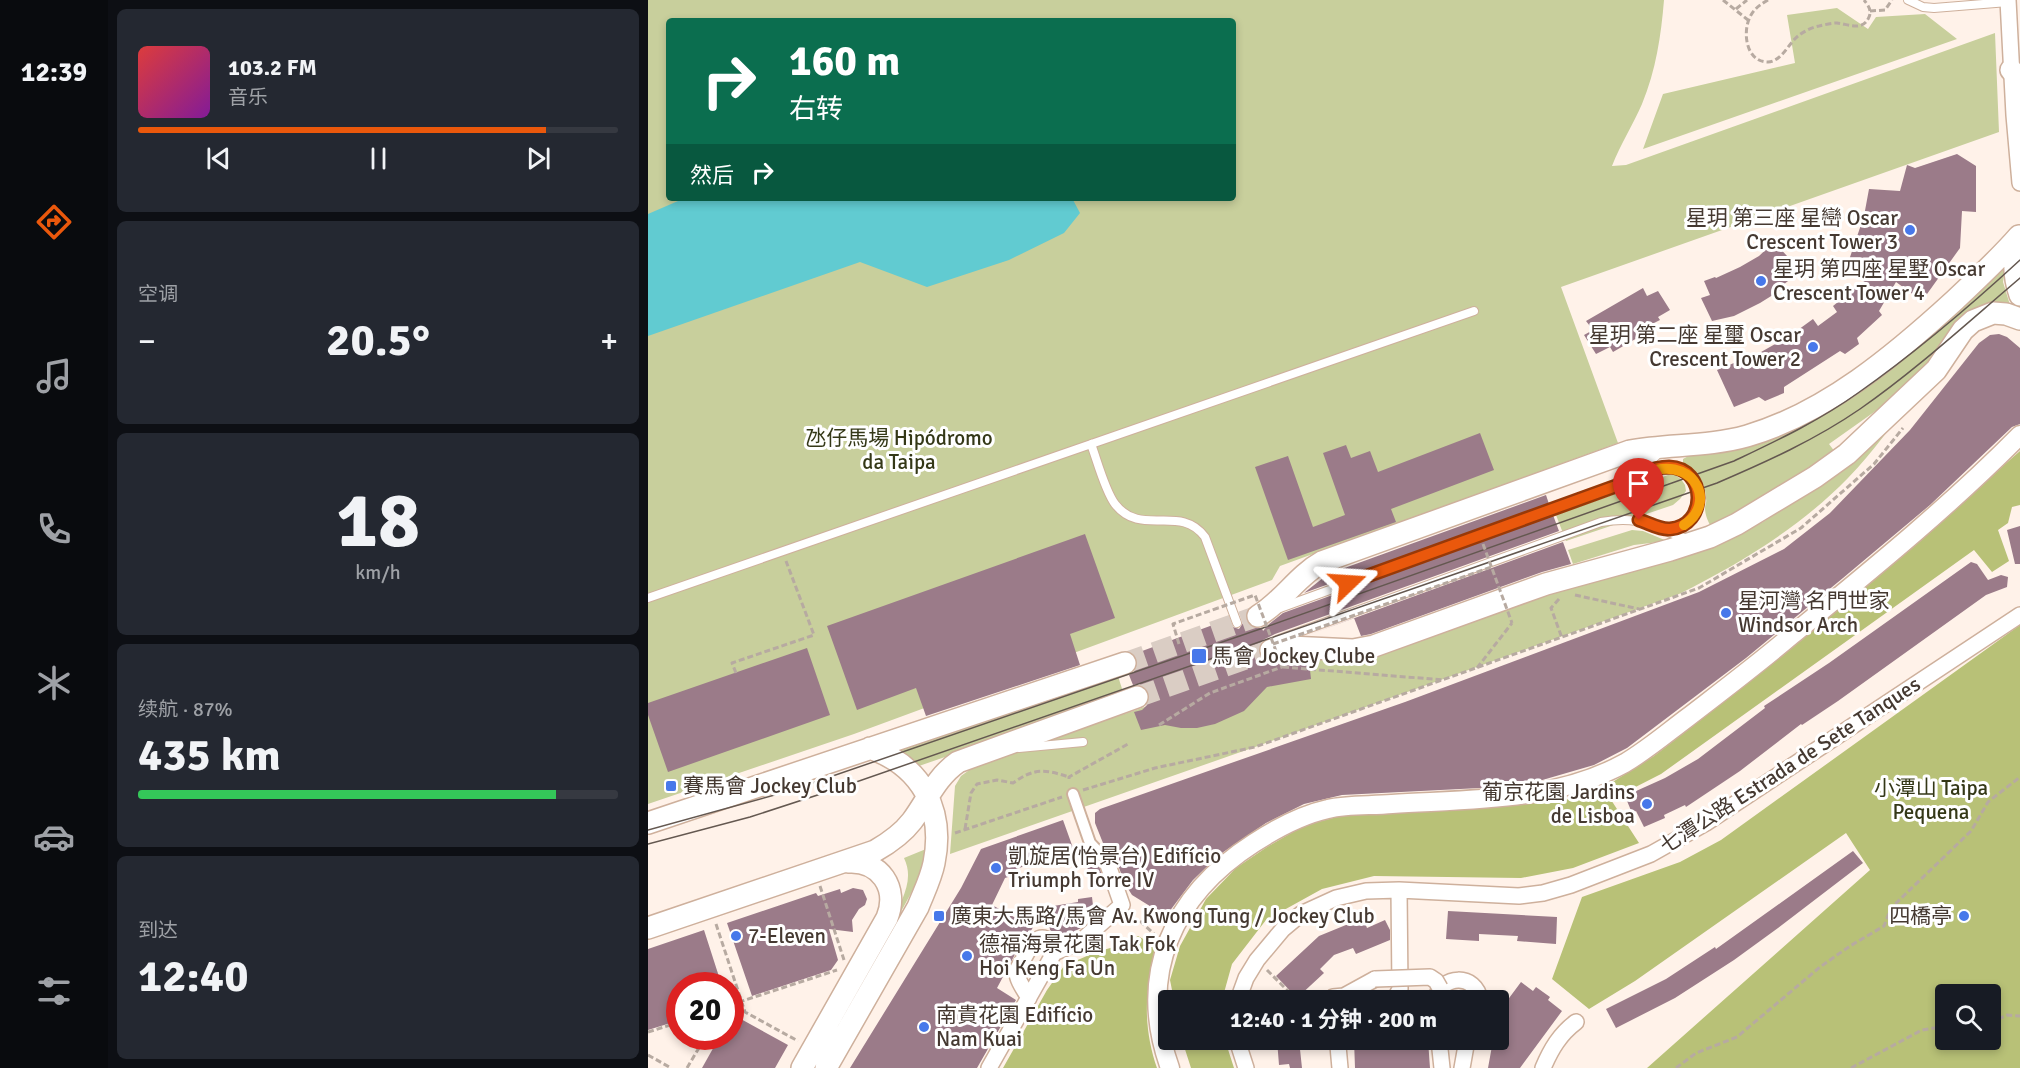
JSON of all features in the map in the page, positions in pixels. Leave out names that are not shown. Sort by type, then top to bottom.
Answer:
[{"type":"main road","points":[[2020,235],[2014,260],[2015,279],[2020,295]]},
{"type":"main road","points":[[1258,615],[1279,600],[1299,578],[1322,562],[1630,451],[1695,445],[1748,435],[1824,401],[1858,381],[1934,319],[2001,257],[2020,235]]},
{"type":"main road","points":[[1274,651],[1290,647],[1353,650],[1374,646],[1546,584],[1701,540],[1756,514],[1847,454],[1936,370],[1963,330],[1973,321],[1986,315],[1999,313],[2020,319]]},
{"type":"main road","points":[[648,823],[1125,663]]},
{"type":"main road","points":[[651,926],[868,855],[890,843],[907,826],[941,776],[953,765],[982,752],[1137,697]]},
{"type":"main road","points":[[826,1068],[918,906],[934,864],[937,838],[934,809],[928,795],[917,779],[905,768],[892,758],[870,748]]},
{"type":"main road","points":[[807,1059],[891,909],[890,889],[880,873],[863,863],[841,864]]},
{"type":"street","points":[[2008,1],[2016,74],[2020,183]]},
{"type":"street","points":[[1170,1068],[1162,1047],[1158,1022],[1159,970],[1166,946],[1174,926],[1188,903],[1212,875],[1242,851],[1283,824],[1329,808],[1540,793],[1588,781],[1626,762],[1751,670],[1888,556],[1987,468],[2020,435]]},
{"type":"street","name":"七潭公路 Estrada de Sete Tanques","points":[[1242,990],[1257,960],[1283,929],[1301,914],[1336,898],[1366,891],[1399,890],[1519,896],[1543,893],[1651,855],[1706,823],[2020,615]]},
{"type":"street","points":[[989,1068],[1054,953],[1081,941],[1122,905],[1109,861],[1090,843],[1073,794]]},
{"type":"street","points":[[1399,890],[1399,990]]},
{"type":"street","points":[[1029,998],[1017,974],[1023,959],[1034,942],[1041,938],[1052,942],[1054,953]]},
{"type":"street","points":[[1355,990],[1375,979],[1430,977],[1437,981],[1438,990]]},
{"type":"street","points":[[1442,990],[1452,981],[1466,981],[1478,990]]},
{"type":"street","points":[[1543,1068],[1565,1031],[1576,1022]]},
{"type":"street","points":[[1240,1050],[1246,1068]]},
{"type":"street","points":[[1338,1050],[1340,1068]]},
{"type":"street","points":[[1440,1050],[1442,1068]]},
{"type":"street","points":[[1462,1068],[1465,1050]]},
{"type":"lane","points":[[1908,0],[1930,8],[2008,1]]},
{"type":"lane","points":[[1930,8],[1943,0]]},
{"type":"lane","points":[[1964,0],[1975,4]]},
{"type":"lane","points":[[648,598],[1474,312]]},
{"type":"lane","points":[[1857,433],[1926,378]]},
{"type":"lane","points":[[1091,444],[1113,502],[1127,516],[1142,520],[1177,520],[1192,524],[1200,530],[1205,537],[1237,623]]},
{"type":"lane","points":[[1635,476],[1665,447]]},
{"type":"lane","points":[[1258,615],[1616,486],[1635,476],[1669,467],[1679,469],[1695,482],[1699,492],[1696,513],[1681,526],[1671,529],[1661,528]]},
{"type":"lane","points":[[1274,651],[1601,522],[1622,518],[1639,520],[1691,540],[1701,540]]},
{"type":"lane","points":[[982,752],[1083,742]]},
{"type":"path","points":[[1723,0],[1748,20]]},
{"type":"path","points":[[1736,9],[1747,0]]},
{"type":"path","points":[[1768,0],[1759,5],[1748,20],[1746,36],[1751,52],[1759,60],[1771,62],[1781,56],[1798,35],[1817,26],[1837,23],[1858,26],[1867,20],[1870,11],[1864,0]]},
{"type":"path","points":[[1870,11],[1885,10],[1892,0]]},
{"type":"path","points":[[937,838],[1155,768],[1256,747],[1700,588],[1801,528],[1874,464],[1908,421]]},
{"type":"path","points":[[1476,669],[1512,623],[1483,544]]},
{"type":"path","points":[[736,673],[732,663],[814,635],[783,551]]},
{"type":"path","points":[[1159,725],[1274,651],[1491,567]]},
{"type":"path","points":[[1562,638],[1551,608],[1563,592]]},
{"type":"path","points":[[1179,644],[1173,624],[1256,595],[1274,651]]},
{"type":"path","points":[[1575,595],[1641,609]]},
{"type":"path","points":[[1274,651],[1353,673],[1446,680]]},
{"type":"path","points":[[965,829],[971,793],[977,784],[997,780],[1012,783],[1031,772],[1040,770],[1069,777],[1128,744]]},
{"type":"path","points":[[1069,777],[1073,794]]},
{"type":"path","points":[[1676,1068],[1696,1053],[1737,1037],[1820,967],[1884,926],[1891,908],[1971,831],[1988,802],[2020,777]]},
{"type":"path","points":[[744,1001],[847,967],[815,872]]},
{"type":"path","points":[[710,907],[732,972]]},
{"type":"path","points":[[1257,960],[1287,990]]},
{"type":"path","points":[[744,1009],[745,1012],[807,1059]]},
{"type":"path","points":[[2001,1018],[2007,1015],[2020,1016]]},
{"type":"path","points":[[648,1032],[666,1026]]},
{"type":"path","points":[[1851,1068],[1923,1030],[1935,1028]]},
{"type":"path","points":[[687,1068],[697,1050]]},
{"type":"path","points":[[648,1055],[671,1068]]},
{"type":"green space","name":"氹仔馬場 Hipódromo da Taipa","points":[[648,0],[1664,0],[1651,78],[1642,104],[1612,166],[1626,165],[1995,33],[1999,132],[1561,287],[1618,443],[1280,566],[1272,580],[854,734],[648,804]]},
{"type":"green space","points":[[1837,8],[1868,29],[1876,17],[1925,14],[1957,39],[1643,149],[1663,94],[1795,63],[1787,15]]},
{"type":"green space","points":[[2007,258],[2003,282],[2010,305],[1993,311],[1894,398],[1829,444],[1835,452],[1790,487],[1711,527],[1706,513],[1706,493],[1702,483],[1692,470],[1683,465],[1683,459],[1694,453],[1806,415]]},
{"type":"green space","points":[[1917,393],[1875,448],[1810,513],[1747,557],[1679,594],[950,854],[955,786],[961,776],[979,763],[1287,659],[1371,658],[1573,584],[1728,537],[1763,522],[1809,492]]},
{"type":"green space","points":[[2020,451],[2020,505],[2012,507],[2008,523],[1998,530],[2009,561],[1992,572],[1974,550],[1661,774],[1616,797],[1604,789],[1639,843],[1573,868],[1521,878],[1374,876],[1322,889],[1266,920],[1232,964],[1225,990],[1172,990],[1170,980],[1180,946],[1206,899],[1236,868],[1267,847],[1305,825],[1341,816],[1515,805],[1571,799],[1603,788],[1654,756],[1863,589]]},
{"type":"green space","points":[[1668,475],[1675,475],[1681,479],[1686,491],[1673,505],[1566,541],[1556,515]]},
{"type":"green space","points":[[1632,530],[1643,531],[1667,541],[1634,545],[1573,564],[1568,550]]},
{"type":"green space","name":"小潭山 Taipa Pequena","points":[[2020,625],[2020,1068],[1647,1068],[1870,870],[1846,833],[1635,981],[1589,1009],[1552,979],[1582,897],[1680,862],[1721,840]]},
{"type":"green space","points":[[1117,673],[1124,695],[919,766],[898,749]]},
{"type":"green space","points":[[926,849],[922,873],[816,1068],[807,1068],[902,900],[908,879],[904,858]]},
{"type":"green space","points":[[1138,936],[1154,945],[1160,945],[1150,975],[1147,1006],[1149,1037],[1157,1068],[1003,1068],[1047,990],[1064,966],[1096,952],[1128,943]]},
{"type":"green space","points":[[1185,1050],[1228,1050],[1234,1068],[1191,1068]]},
{"type":"water","points":[[678,201],[1074,201],[1080,213],[1064,233],[1009,260],[927,287],[860,262],[648,336],[648,214]]},
{"type":"building","name":"星玥 第三座 星巒 Oscar Crescent Tower 3","points":[[1957,154],[1976,166],[1976,212],[1962,211],[1960,248],[1922,301],[1896,282],[1879,311],[1882,315],[1857,338],[1859,344],[1845,354],[1840,351],[1784,387],[1784,393],[1765,401],[1759,397],[1734,407],[1717,370],[1746,358],[1747,360],[1791,335],[1813,319],[1818,326],[1837,312],[1833,306],[1868,278],[1848,263],[1864,216],[1869,189],[1900,191],[1907,165],[1915,168]]},
{"type":"building","name":"星玥 第四座 星墅 Oscar Crescent Tower 4","points":[[1774,242],[1801,271],[1779,288],[1781,290],[1760,303],[1734,316],[1712,321],[1701,298],[1710,295],[1704,281],[1740,267],[1759,256]]},
{"type":"building","points":[[1643,288],[1647,296],[1658,291],[1670,310],[1658,317],[1660,320],[1652,324],[1655,329],[1645,335],[1613,352],[1610,347],[1596,354],[1584,335],[1593,330],[1586,321]]},
{"type":"building","name":"星河灣 名門世家 Windsor Arch","points":[[1999,334],[2007,337],[2020,348],[2020,424],[2012,427],[1930,505],[1746,658],[1627,748],[1594,765],[1539,781],[1480,788],[1342,795],[1304,804],[1266,823],[1219,855],[1193,880],[1166,916],[1132,895],[1118,865],[1118,854],[1105,848],[1095,823],[1095,813],[1100,809],[1405,702],[1699,592],[1784,549],[1830,513],[1910,430],[1979,343],[1990,335]]},
{"type":"building","points":[[1480,433],[1494,470],[1391,509],[1396,522],[1288,560],[1255,467],[1288,456],[1313,527],[1345,515],[1323,453],[1346,445],[1351,458],[1370,451],[1378,472]]},
{"type":"building","points":[[1546,495],[1549,504],[1304,593],[1328,574]]},
{"type":"building","points":[[1553,515],[1559,531],[1275,634],[1263,640],[1259,645],[1258,651],[1261,658],[1267,662],[1309,661],[1311,679],[1267,687],[1244,711],[1215,724],[1197,728],[1165,725],[1141,730],[1134,712],[1142,710],[1147,705],[1149,693],[1139,684],[1133,685],[1129,675],[1137,666],[1134,654],[1229,619],[1233,627],[1239,629],[1243,623],[1241,615],[1246,613],[1248,624],[1253,628],[1262,628],[1263,631],[1283,613]]},
{"type":"building","points":[[2020,526],[2020,564],[2015,564],[2007,530]]},
{"type":"building","points":[[1085,534],[1115,618],[1070,634],[1080,665],[926,716],[916,688],[857,710],[827,626]]},
{"type":"building","points":[[1563,542],[1571,564],[1542,572],[1371,634],[1361,636],[1354,618]]},
{"type":"building","points":[[1971,562],[1977,564],[1988,580],[2001,575],[2008,577],[2007,587],[1986,595],[1686,807],[1685,805],[1664,815],[1665,818],[1644,827],[1636,811],[1632,813],[1625,796],[1665,778],[1698,759],[1765,708],[1764,706],[1829,663]]},
{"type":"building","points":[[807,648],[830,715],[668,772],[648,715],[648,703]]},
{"type":"building","points":[[1063,820],[1078,862],[1066,866],[1061,854],[1010,871],[1011,876],[1005,878],[992,905],[1032,927],[1029,906],[1047,904],[1029,934],[1020,945],[997,988],[1016,1000],[977,1068],[850,1068],[961,888],[981,849]]},
{"type":"building","points":[[1853,851],[1863,863],[1778,928],[1675,998],[1616,1028],[1606,1009],[1666,979],[1715,947],[1716,949]]},
{"type":"building","points":[[1094,858],[1099,863],[1102,877],[1092,881],[1085,861]]},
{"type":"building","points":[[853,888],[863,890],[867,899],[865,905],[859,909],[852,920],[853,932],[829,929],[838,960],[831,970],[752,996],[727,923],[816,893],[818,896],[840,889],[841,893]]},
{"type":"building","points":[[1092,897],[1094,914],[1080,916],[1081,928],[1075,933],[1058,936],[1050,930],[1047,907],[1078,902],[1078,899]]},
{"type":"building","points":[[1448,911],[1557,917],[1556,944],[1517,941],[1518,936],[1479,934],[1479,941],[1446,939]]},
{"type":"building","points":[[1363,918],[1367,928],[1385,920],[1390,930],[1390,940],[1356,954],[1353,948],[1334,955],[1320,969],[1324,973],[1306,990],[1289,990],[1276,976],[1319,936]]},
{"type":"building","points":[[704,930],[718,972],[666,972],[666,1024],[648,1030],[648,949]]},
{"type":"building","points":[[1521,982],[1533,991],[1536,987],[1550,997],[1548,1000],[1562,1011],[1520,1068],[1488,1068],[1491,1050],[1509,1050],[1509,998]]},
{"type":"building","points":[[744,1021],[788,1045],[775,1068],[702,1068],[712,1050],[744,1050]]},
{"type":"building","points":[[1278,1050],[1300,1050],[1302,1068],[1290,1068],[1289,1064],[1279,1065]]},
{"type":"building","points":[[1354,1050],[1429,1050],[1430,1068],[1355,1068]]},
{"type":"tunnel","points":[[1125,663],[1258,616]]},
{"type":"tunnel","points":[[1137,697],[1271,650]]},
{"type":"tram line","points":[[648,830],[789,791],[1263,628],[1734,461],[1813,422],[1858,393],[1941,329],[2020,260]]},
{"type":"tram line","points":[[648,844],[750,817],[836,789],[1717,483],[1772,459],[1860,409],[1921,362],[2020,278]]},
{"type":"slow traffic","points":[[1656,470],[1669,467],[1679,469],[1695,482],[1699,492],[1699,503],[1696,513],[1684,525]]},
{"type":"place","name":"星玥 第三座 星巒 Oscar Crescent Tower 3","points":[[1910,230]]},
{"type":"place","name":"星玥 第四座 星墅 Oscar Crescent Tower 4","points":[[1761,281]]},
{"type":"place","name":"星玥 第二座 星璽 Oscar Crescent Tower 2","points":[[1813,347]]},
{"type":"place","name":"星河灣 名門世家 Windsor Arch","points":[[1726,613]]},
{"type":"place","name":"馬會 Jockey Clube","points":[[1199,656]]},
{"type":"place","name":"賽馬會 Jockey Club","points":[[671,786]]},
{"type":"place","name":"葡京花園 Jardins de Lisboa","points":[[1647,804]]},
{"type":"place","name":"凱旋居(怡景台) Edifício Triumph Torre IV","points":[[996,868]]},
{"type":"place","name":"廣東大馬路/馬會 Av. Kwong Tung / Jockey Club","points":[[939,916]]},
{"type":"place","name":"四橋亭","points":[[1964,916]]},
{"type":"place","name":"7-Eleven","points":[[736,936]]},
{"type":"place","name":"德福海景花園 Tak Fok Hoi Keng Fa Un","points":[[967,956]]},
{"type":"place","name":"南貴花園 Edifício Nam Kuai","points":[[924,1027]]},
{"type":"route","points":[[1348,583],[1616,486],[1646,472],[1669,467],[1679,469],[1695,482],[1699,492],[1699,503],[1696,513],[1689,521],[1671,529],[1639,520]]}]
